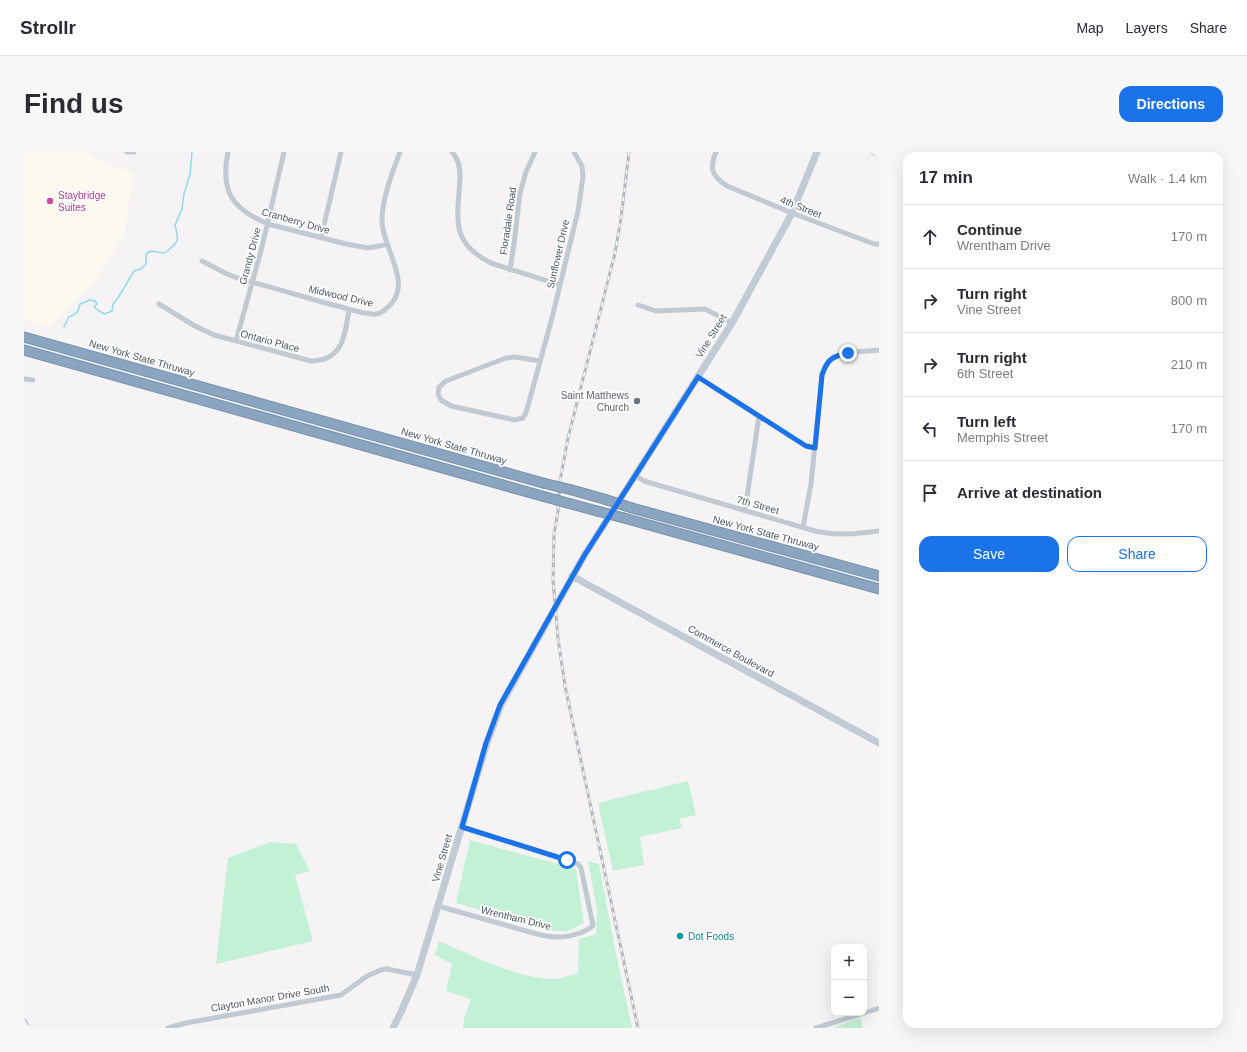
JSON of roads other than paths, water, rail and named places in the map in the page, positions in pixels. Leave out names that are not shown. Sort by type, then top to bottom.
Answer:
[{"type":"highway","name":"New York State Thruway","points":[[24,336],[632,508],[879,576]]},
{"type":"highway","points":[[24,350],[879,590]]},
{"type":"street","points":[[127,152],[134,152]]},
{"type":"street","name":"Cranberry Drive","points":[[228,152],[225,179],[230,196],[245,211],[256,219],[268,224],[346,244],[368,248],[386,244]]},
{"type":"street","name":"Grandy Drive","points":[[236,341],[268,224],[284,152]]},
{"type":"street","points":[[321,238],[341,152]]},
{"type":"street","name":"Midwood Drive","points":[[202,261],[227,274],[253,282],[349,309],[375,314],[380,313],[393,302],[398,293],[399,282],[397,270],[386,244],[382,220],[383,209],[391,176],[400,152]]},
{"type":"street","points":[[452,152],[458,161],[460,171],[457,222],[462,237],[469,248],[480,258],[491,264],[560,285]]},
{"type":"street","name":"Floradale Road","points":[[510,270],[520,193],[534,152]]},
{"type":"street","name":"Sunflower Drive","points":[[540,361],[515,357],[497,361],[446,381],[439,387],[438,394],[441,400],[451,406],[503,418],[518,420],[526,413],[540,361],[560,285],[578,211],[583,177],[582,166],[574,152]]},
{"type":"street","name":"4th Street","points":[[716,152],[712,166],[715,176],[718,180],[733,189],[792,214],[874,244],[879,244]]},
{"type":"street","name":"Vine Street","points":[[393,1028],[417,975],[486,743],[500,705],[572,576],[732,323],[792,214],[817,152]]},
{"type":"street","points":[[873,152],[879,155]]},
{"type":"street","name":"Ontario Place","points":[[159,304],[195,326],[214,335],[310,361],[328,358],[341,346],[346,330],[349,309]]},
{"type":"street","points":[[638,305],[656,311],[705,308],[732,323]]},
{"type":"street","points":[[803,527],[815,448],[822,375],[826,365],[830,360],[840,355],[879,350]]},
{"type":"street","points":[[698,377],[806,446],[815,448]]},
{"type":"street","points":[[24,379],[33,380]]},
{"type":"street","points":[[745,510],[759,416]]},
{"type":"street","name":"7th Street","points":[[635,475],[644,480],[803,527],[832,534],[852,535],[879,532]]},
{"type":"street","name":"Commerce Boulevard","points":[[572,576],[879,744]]},
{"type":"street","name":"Wrentham Drive","points":[[438,906],[550,937],[564,937],[588,930],[593,925],[581,868],[578,864],[462,827]]},
{"type":"street","name":"Clayton Manor Drive South","points":[[168,1028],[192,1022],[340,995],[367,976],[381,970],[387,969],[417,975]]},
{"type":"street","points":[[867,1012],[879,1008]]},
{"type":"street","points":[[816,1028],[854,1016]]},
{"type":"street","points":[[24,1022],[27,1028]]},
{"type":"waterway","points":[[64,327],[69,317],[78,311],[80,304],[90,300],[95,301],[97,304],[94,307],[99,311],[105,314],[112,311],[113,304],[134,271],[141,269],[146,264],[146,254],[151,251],[165,253],[175,244],[177,241],[175,225],[182,209],[184,194],[190,174],[192,152]]},
{"type":"railway","points":[[629,152],[615,253],[568,438],[560,481],[558,511],[554,534],[553,580],[558,638],[565,686],[638,1028]]},
{"type":"place","name":"Staybridge Suites","points":[[50,201]]},
{"type":"place","name":"Saint Matthews Church","points":[[637,401]]},
{"type":"place","name":"Dot Foods","points":[[680,936]]}]
